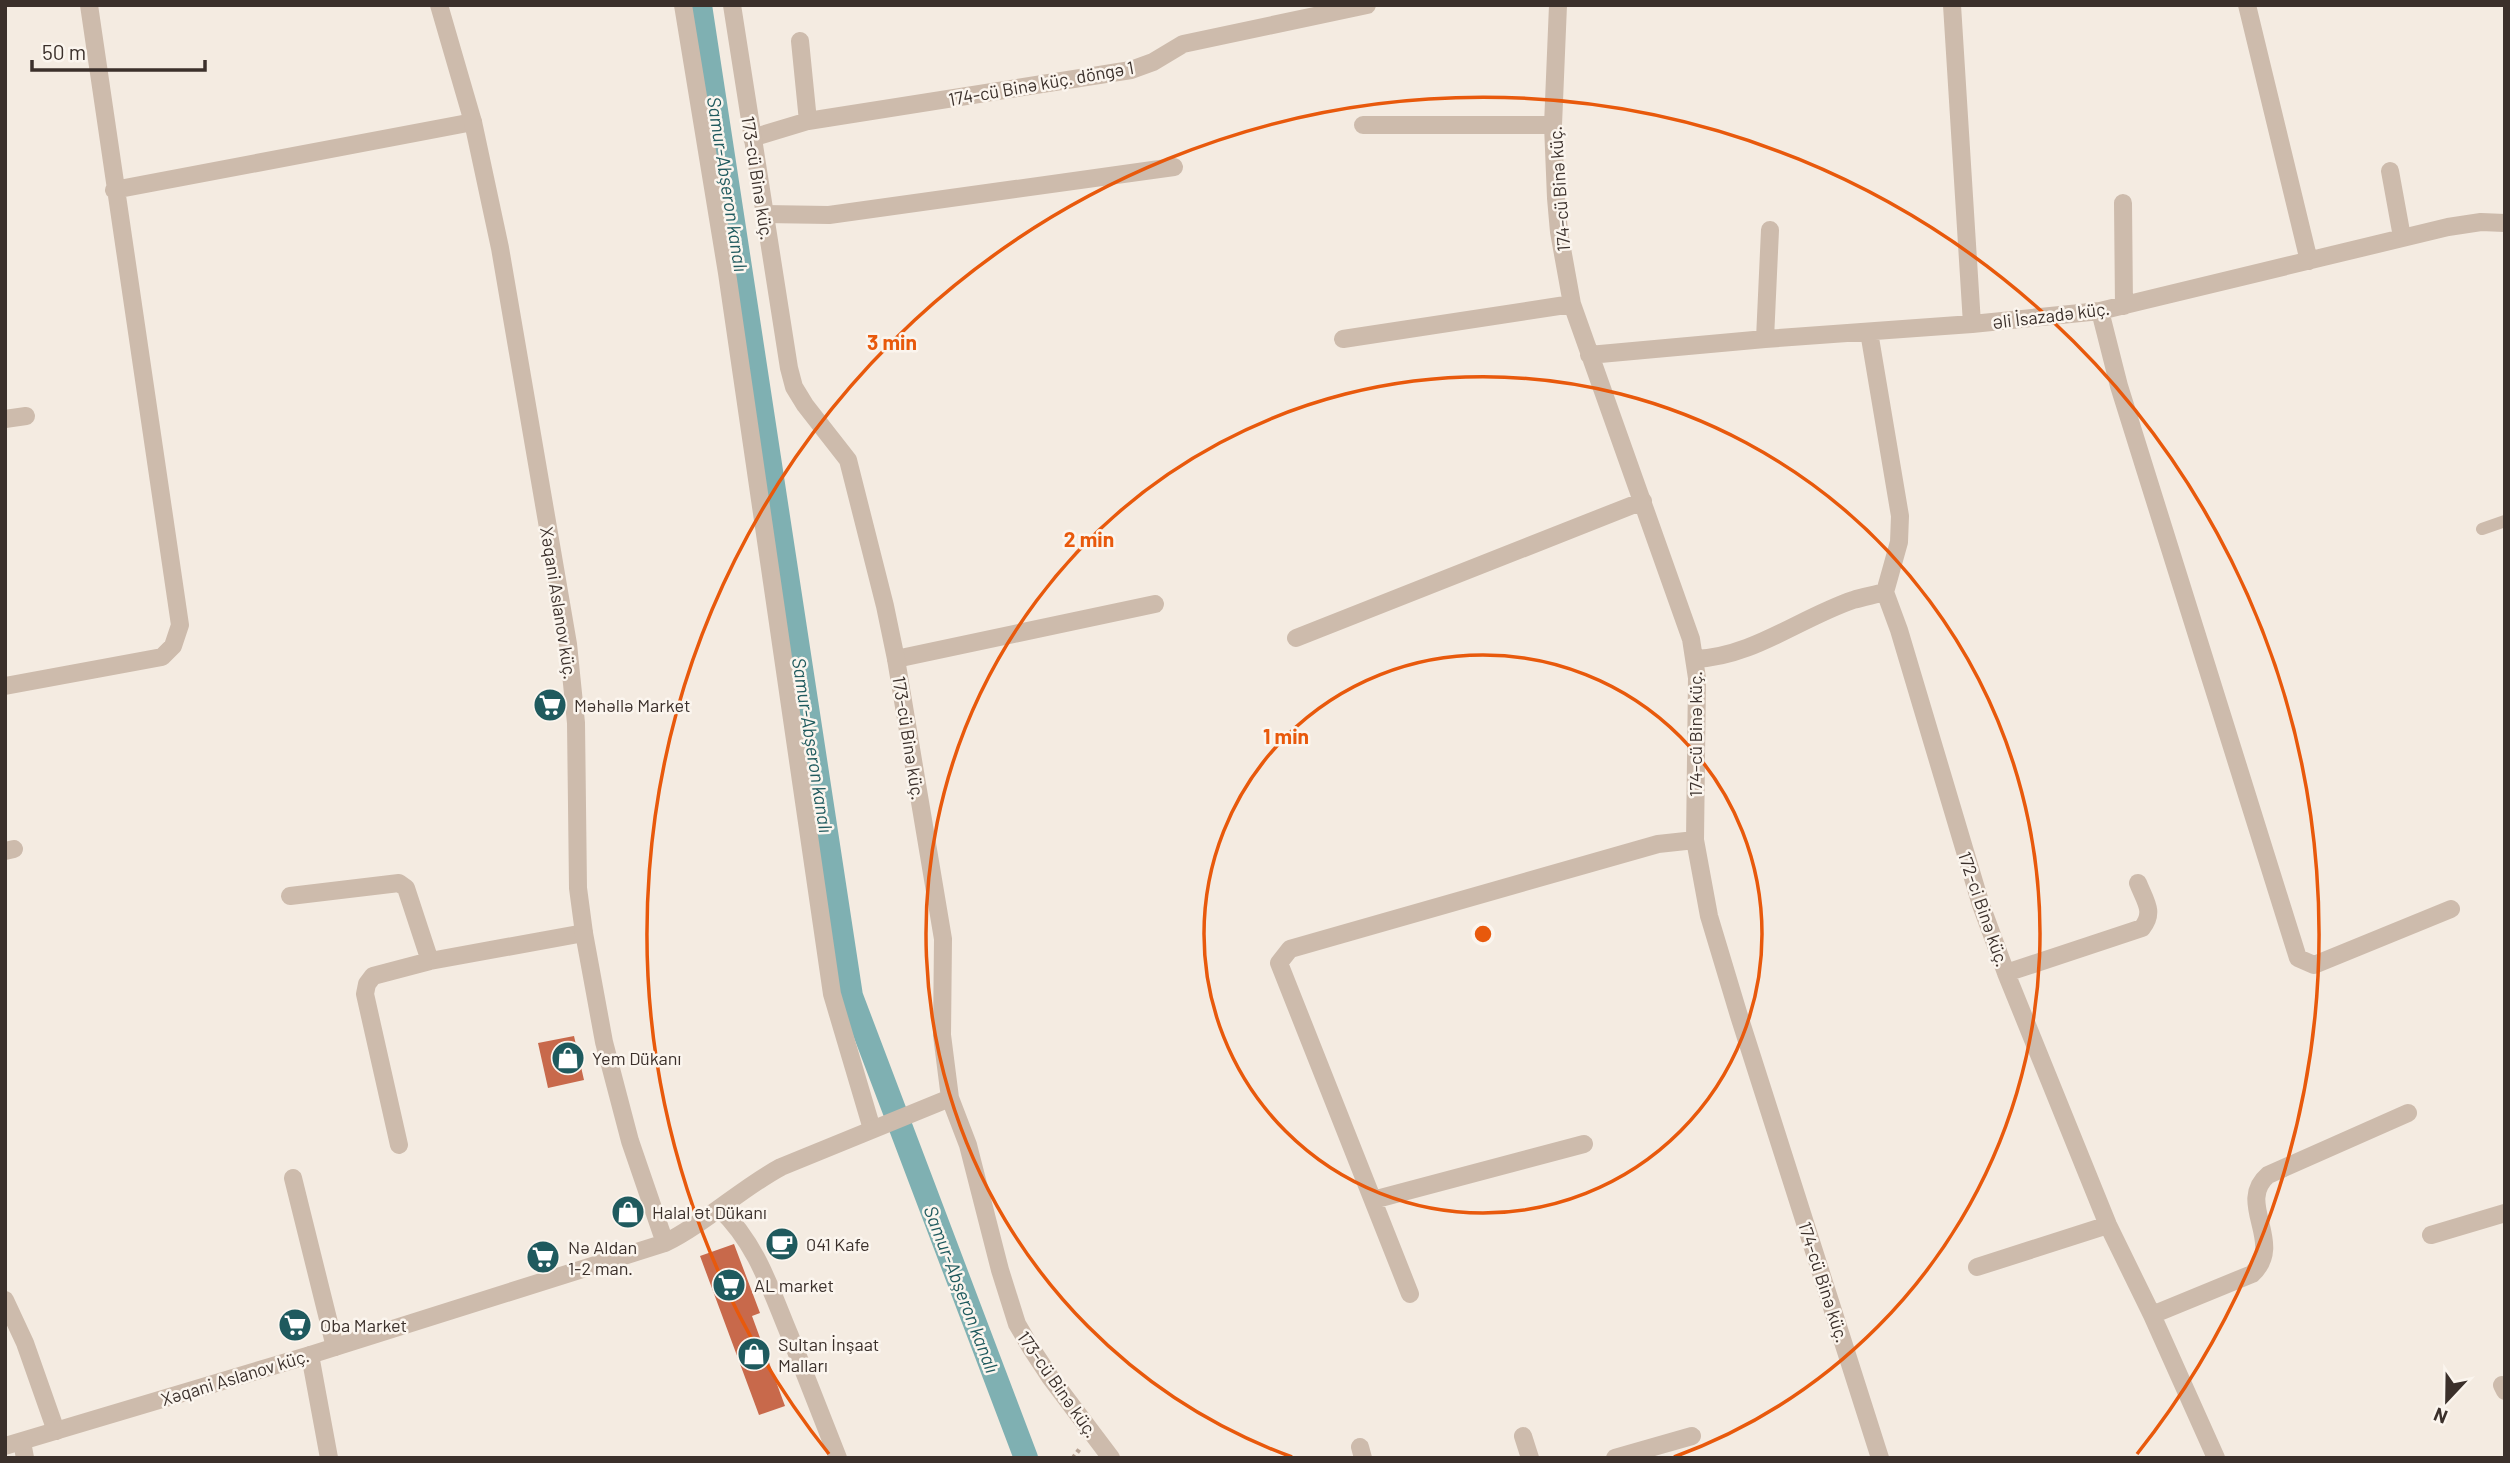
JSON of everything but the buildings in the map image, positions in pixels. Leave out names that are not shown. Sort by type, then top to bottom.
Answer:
[{"type":"street","points":[[5,686],[162,657],[173,646],[180,625],[114,190],[89,5]]},
{"type":"street","name":"Xəqani Aslanov küç.","points":[[439,5],[473,122],[500,248],[568,644],[576,723],[578,888],[584,933],[604,1042],[629,1141],[665,1243]]},
{"type":"street","points":[[683,5],[727,273],[832,994],[872,1129]]},
{"type":"street","name":"173-cü Binə küç.","points":[[732,5],[785,348],[794,387],[848,460],[896,659],[943,939],[942,1035],[950,1098],[968,1144],[1000,1270],[1017,1324],[1049,1377],[1111,1458]]},
{"type":"street","name":"174-cü Binə küç. döngə 1","points":[[752,138],[808,121],[1131,70],[1153,62],[1183,44],[1367,5]]},
{"type":"street","name":"174-cü Binə küç.","points":[[1558,5],[1553,125],[1559,232],[1572,304],[1690,639],[1695,659],[1695,840],[1710,915],[1740,1019],[1880,1458]]},
{"type":"street","points":[[1952,5],[1972,324]]},
{"type":"street","points":[[2247,5],[2309,261]]},
{"type":"street","points":[[800,41],[808,121]]},
{"type":"street","points":[[114,190],[473,122]]},
{"type":"street","points":[[1363,125],[1553,125]]},
{"type":"street","points":[[764,214],[829,215],[1174,167]]},
{"type":"street","points":[[2390,171],[2402,237]]},
{"type":"street","points":[[2123,203],[2124,306]]},
{"type":"street","name":"Əli İsazadə küç.","points":[[1589,355],[2100,311],[2448,226],[2481,222],[2505,223]]},
{"type":"street","points":[[1765,338],[1770,230]]},
{"type":"street","points":[[1342,339],[1572,304]]},
{"type":"street","points":[[2100,311],[2119,386],[2298,958],[2314,965],[2451,909]]},
{"type":"street","points":[[1695,659],[1734,653],[1853,600],[1885,592],[1897,553],[1900,516],[1869,332]]},
{"type":"street","points":[[5,419],[26,416]]},
{"type":"street","points":[[1296,638],[1643,501]]},
{"type":"street","name":"172-ci Binə küç.","points":[[1885,592],[1899,630],[1964,850],[2006,973],[2108,1225],[2216,1458]]},
{"type":"street","points":[[896,659],[1155,604]]},
{"type":"street","points":[[1410,1294],[1279,963],[1290,949],[1658,844],[1695,840]]},
{"type":"street","points":[[290,896],[399,883],[406,888],[430,961]]},
{"type":"street","points":[[2006,973],[2141,928],[2149,920],[2149,910],[2138,883]]},
{"type":"street","points":[[399,1145],[365,994],[367,984],[373,976],[430,961],[584,933]]},
{"type":"street","name":"Xəqani Aslanov küç.","points":[[17,1448],[56,1431],[335,1348],[665,1243],[700,1224],[757,1180],[781,1167],[950,1098]]},
{"type":"street","points":[[2152,1315],[2252,1274],[2262,1265],[2266,1251],[2256,1198],[2259,1183],[2268,1175],[2408,1113]]},
{"type":"street","points":[[1373,1200],[1584,1144]]},
{"type":"street","points":[[293,1178],[335,1348]]},
{"type":"street","points":[[720,1209],[738,1226],[766,1277],[838,1458]]},
{"type":"street","points":[[2431,1235],[2505,1213]]},
{"type":"street","points":[[1977,1267],[2108,1225]]},
{"type":"street","points":[[5,1300],[25,1343],[56,1431]]},
{"type":"street","points":[[310,1355],[329,1458]]},
{"type":"street","points":[[1523,1436],[1530,1458]]},
{"type":"street","points":[[1615,1458],[1692,1436]]},
{"type":"lane","points":[[2482,529],[2505,521]]},
{"type":"waterway","name":"Samur-Abşeron kanalı","points":[[700,5],[851,996],[1026,1458]]},
{"type":"place","name":"Məhəllə Market","points":[[550,705]]},
{"type":"place","name":"Yem Dükanı","points":[[568,1058]]},
{"type":"place","name":"Halal Ət Dükanı","points":[[628,1212]]},
{"type":"place","name":"041 Kafe","points":[[782,1244]]},
{"type":"place","name":"Nə Aldan 1-2 man.","points":[[543,1257]]},
{"type":"place","name":"AL market","points":[[729,1285]]},
{"type":"place","name":"Oba Market","points":[[295,1325]]},
{"type":"place","name":"Sultan İnşaat Malları","points":[[754,1354]]}]
